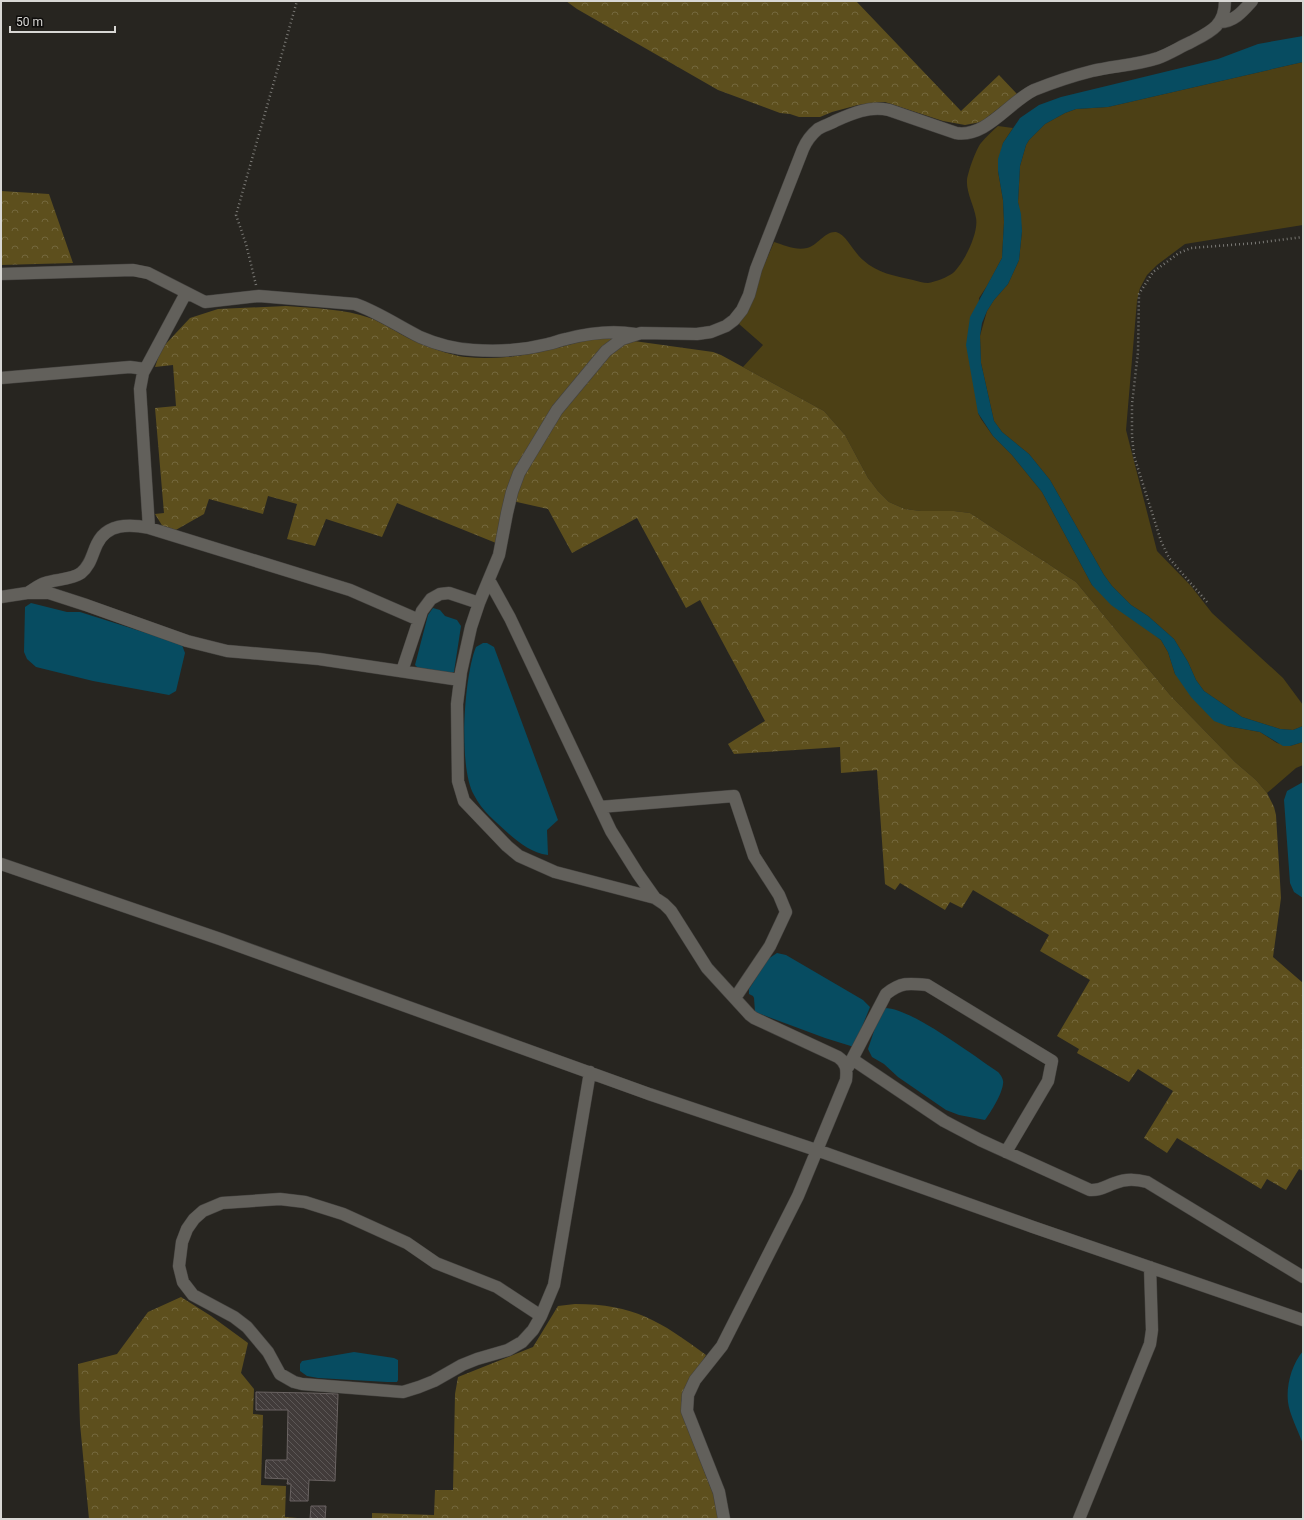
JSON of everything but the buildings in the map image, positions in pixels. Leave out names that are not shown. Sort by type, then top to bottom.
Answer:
[{"type":"street","points":[[1,274],[133,270],[148,273],[205,302],[259,296],[355,304],[369,309],[421,337],[453,347],[473,350],[492,351],[526,348],[607,331],[636,334],[697,334],[711,332],[726,326],[734,320],[742,310],[802,149],[819,128],[854,112],[869,108],[879,108],[956,133],[972,133],[985,126],[1016,101],[1035,90],[1090,72],[1157,58],[1209,33],[1214,30],[1220,22],[1224,13],[1225,1]]},
{"type":"street","points":[[1220,22],[1228,22],[1252,1]]},
{"type":"street","points":[[149,528],[140,389],[145,369],[186,293]]},
{"type":"street","points":[[636,334],[622,339],[606,351],[557,410],[519,473],[507,512],[500,554],[479,603],[471,627],[460,680],[457,704],[458,780],[464,801],[507,846],[519,856],[555,872],[656,898]]},
{"type":"street","points":[[1,378],[130,367],[145,369]]},
{"type":"street","points":[[27,593],[45,583],[79,574],[90,563],[97,543],[104,534],[108,531],[127,525],[149,528],[350,590],[419,620]]},
{"type":"street","points":[[489,580],[510,618],[611,831],[638,874],[656,898],[671,911],[707,968],[754,1018],[838,1057],[846,1064],[849,1064],[944,1121],[1006,1152],[1090,1190],[1096,1191],[1126,1180],[1137,1179],[1147,1182],[1303,1277]]},
{"type":"street","points":[[1,597],[27,593],[49,593],[86,604],[187,641],[227,651],[319,659],[460,680]]},
{"type":"street","points":[[402,671],[422,611],[431,599],[440,594],[449,593],[479,603]]},
{"type":"street","points":[[600,807],[734,796],[754,856],[779,895],[786,912],[770,946],[735,998]]},
{"type":"street","points":[[1,864],[220,939],[649,1094],[817,1150],[1303,1320]]},
{"type":"street","points":[[724,1519],[719,1492],[687,1411],[688,1395],[694,1380],[722,1346],[798,1196],[846,1080],[849,1064],[886,994],[895,987],[905,983],[927,985],[1052,1061],[1048,1081],[1006,1152]]},
{"type":"street","points":[[541,1316],[497,1287],[436,1263],[406,1243],[350,1216],[305,1202],[280,1199],[222,1203],[203,1211],[194,1219],[187,1229],[182,1242],[179,1266],[183,1282],[189,1293],[234,1317],[247,1327],[268,1352],[280,1374],[294,1382],[302,1384],[403,1392],[434,1381],[462,1365],[508,1350],[522,1342],[533,1330],[541,1316],[554,1285],[590,1072]]},
{"type":"street","points":[[1079,1519],[1150,1344],[1152,1330],[1150,1267]]},
{"type":"path","points":[[259,296],[246,244],[236,215],[297,1]]},
{"type":"path","points":[[1207,602],[1169,558],[1161,541],[1134,456],[1132,436],[1132,404],[1138,352],[1139,294],[1153,272],[1179,253],[1191,248],[1256,243],[1303,237]]},
{"type":"shaded area","points":[[1303,62],[1303,225],[1185,244],[1157,265],[1147,275],[1140,288],[1137,301],[1126,430],[1157,551],[1191,586],[1212,613],[1283,678],[1303,705],[1303,726],[1293,730],[1280,729],[1242,717],[1204,691],[1196,680],[1188,662],[1174,639],[1148,616],[1131,605],[1112,586],[1104,575],[1050,480],[1029,454],[1002,432],[994,421],[981,363],[980,336],[987,311],[994,300],[1008,284],[1019,260],[1022,231],[1018,202],[1020,166],[1026,145],[1045,124],[1076,109],[1108,107]]},
{"type":"shaded area","points":[[998,126],[1013,128],[1003,143],[998,171],[1003,200],[1004,222],[1002,258],[979,298],[978,413],[993,436],[1012,455],[1042,492],[1092,585],[1161,640],[1168,652],[1175,674],[1227,726],[1260,732],[1277,743],[1290,746],[1303,742],[1303,765],[1296,768],[1267,793],[1256,780],[1235,762],[1170,695],[1076,582],[970,513],[905,509],[889,502],[868,478],[845,435],[824,411],[743,367],[763,345],[739,324],[774,242],[803,249],[811,247],[828,234],[836,232],[840,233],[847,240],[863,260],[874,268],[886,273],[928,283],[934,282],[953,273],[966,255],[975,232],[976,218],[967,185],[969,172],[979,146]]},
{"type":"green space","points":[[566,1],[856,1],[961,111],[999,75],[1017,94],[981,122],[965,125],[943,121],[885,102],[858,105],[820,117],[799,117],[780,113],[718,90],[577,9]]},
{"type":"green space","points":[[1,191],[49,194],[73,263],[1,265]]},
{"type":"green space","points":[[286,306],[329,309],[360,315],[380,322],[421,344],[466,357],[499,358],[516,356],[550,350],[598,336],[713,352],[824,411],[845,435],[868,478],[889,502],[905,509],[970,513],[1076,582],[1170,695],[1235,762],[1256,780],[1267,793],[1274,807],[1276,815],[1281,898],[1273,957],[1303,983],[1303,1171],[1299,1169],[1286,1190],[1267,1179],[1261,1189],[1177,1138],[1167,1153],[1144,1138],[1173,1091],[1138,1069],[1129,1082],[1077,1053],[1079,1049],[1057,1036],[1090,980],[1040,951],[1049,935],[973,890],[962,908],[950,902],[945,910],[900,883],[895,890],[885,884],[877,770],[841,773],[840,747],[734,754],[728,744],[765,721],[700,600],[686,608],[637,518],[572,553],[548,509],[504,499],[496,543],[397,503],[382,537],[326,519],[315,546],[287,539],[297,504],[268,496],[263,514],[209,499],[204,514],[174,531],[163,527],[155,514],[164,513],[155,408],[176,406],[173,365],[155,367],[161,349],[190,318],[218,309]]},
{"type":"green space","points":[[181,1297],[211,1316],[248,1343],[241,1373],[254,1389],[253,1414],[263,1415],[261,1485],[286,1486],[285,1517],[310,1519],[89,1519],[80,1424],[78,1364],[117,1354],[148,1312]]},
{"type":"green space","points":[[575,1304],[614,1307],[630,1311],[660,1324],[706,1355],[684,1392],[681,1401],[682,1414],[715,1499],[719,1519],[372,1519],[372,1513],[434,1515],[435,1490],[453,1490],[455,1394],[458,1377],[533,1347],[558,1306]]},
{"type":"water","points":[[1303,36],[1303,62],[1108,107],[1076,109],[1045,124],[1026,145],[1020,166],[1018,202],[1021,214],[1022,231],[1019,260],[1008,284],[994,300],[987,311],[982,323],[980,336],[981,363],[994,421],[1002,432],[1029,454],[1050,480],[1104,575],[1112,586],[1131,605],[1148,616],[1174,639],[1188,662],[1196,680],[1204,691],[1242,717],[1280,729],[1293,730],[1303,726],[1303,742],[1290,746],[1283,746],[1260,732],[1227,726],[1214,721],[1191,697],[1175,674],[1168,652],[1161,640],[1111,605],[1092,585],[1042,492],[1012,455],[993,436],[978,413],[966,345],[970,317],[1002,258],[1004,222],[998,159],[1003,143],[1020,118],[1039,105],[1061,97],[1218,59],[1258,44]]},
{"type":"water","points":[[31,603],[67,612],[80,612],[182,645],[185,653],[176,691],[169,695],[93,681],[36,667],[27,659],[24,652],[25,607]]},
{"type":"water","points":[[433,608],[440,610],[445,616],[457,620],[461,626],[454,672],[448,674],[418,668],[415,665],[428,615]]},
{"type":"water","points":[[483,643],[487,643],[494,647],[558,820],[547,830],[548,855],[527,848],[513,838],[477,801],[469,782],[464,744],[464,722],[468,679],[476,647]]},
{"type":"water","points":[[1303,782],[1303,898],[1294,892],[1290,883],[1284,800],[1287,791]]},
{"type":"water","points":[[777,953],[786,955],[863,1000],[870,1007],[854,1047],[755,1012],[754,998],[749,994],[749,989],[768,959]]},
{"type":"water","points":[[885,1008],[896,1010],[926,1024],[999,1073],[1003,1081],[1001,1093],[985,1120],[959,1115],[946,1110],[898,1077],[884,1064],[872,1057],[868,1049],[880,1013]]},
{"type":"water","points":[[1303,1351],[1303,1444],[1290,1412],[1288,1389],[1293,1368]]},
{"type":"water","points":[[354,1352],[394,1358],[398,1360],[397,1382],[318,1378],[307,1376],[300,1371],[300,1364],[302,1361]]}]
